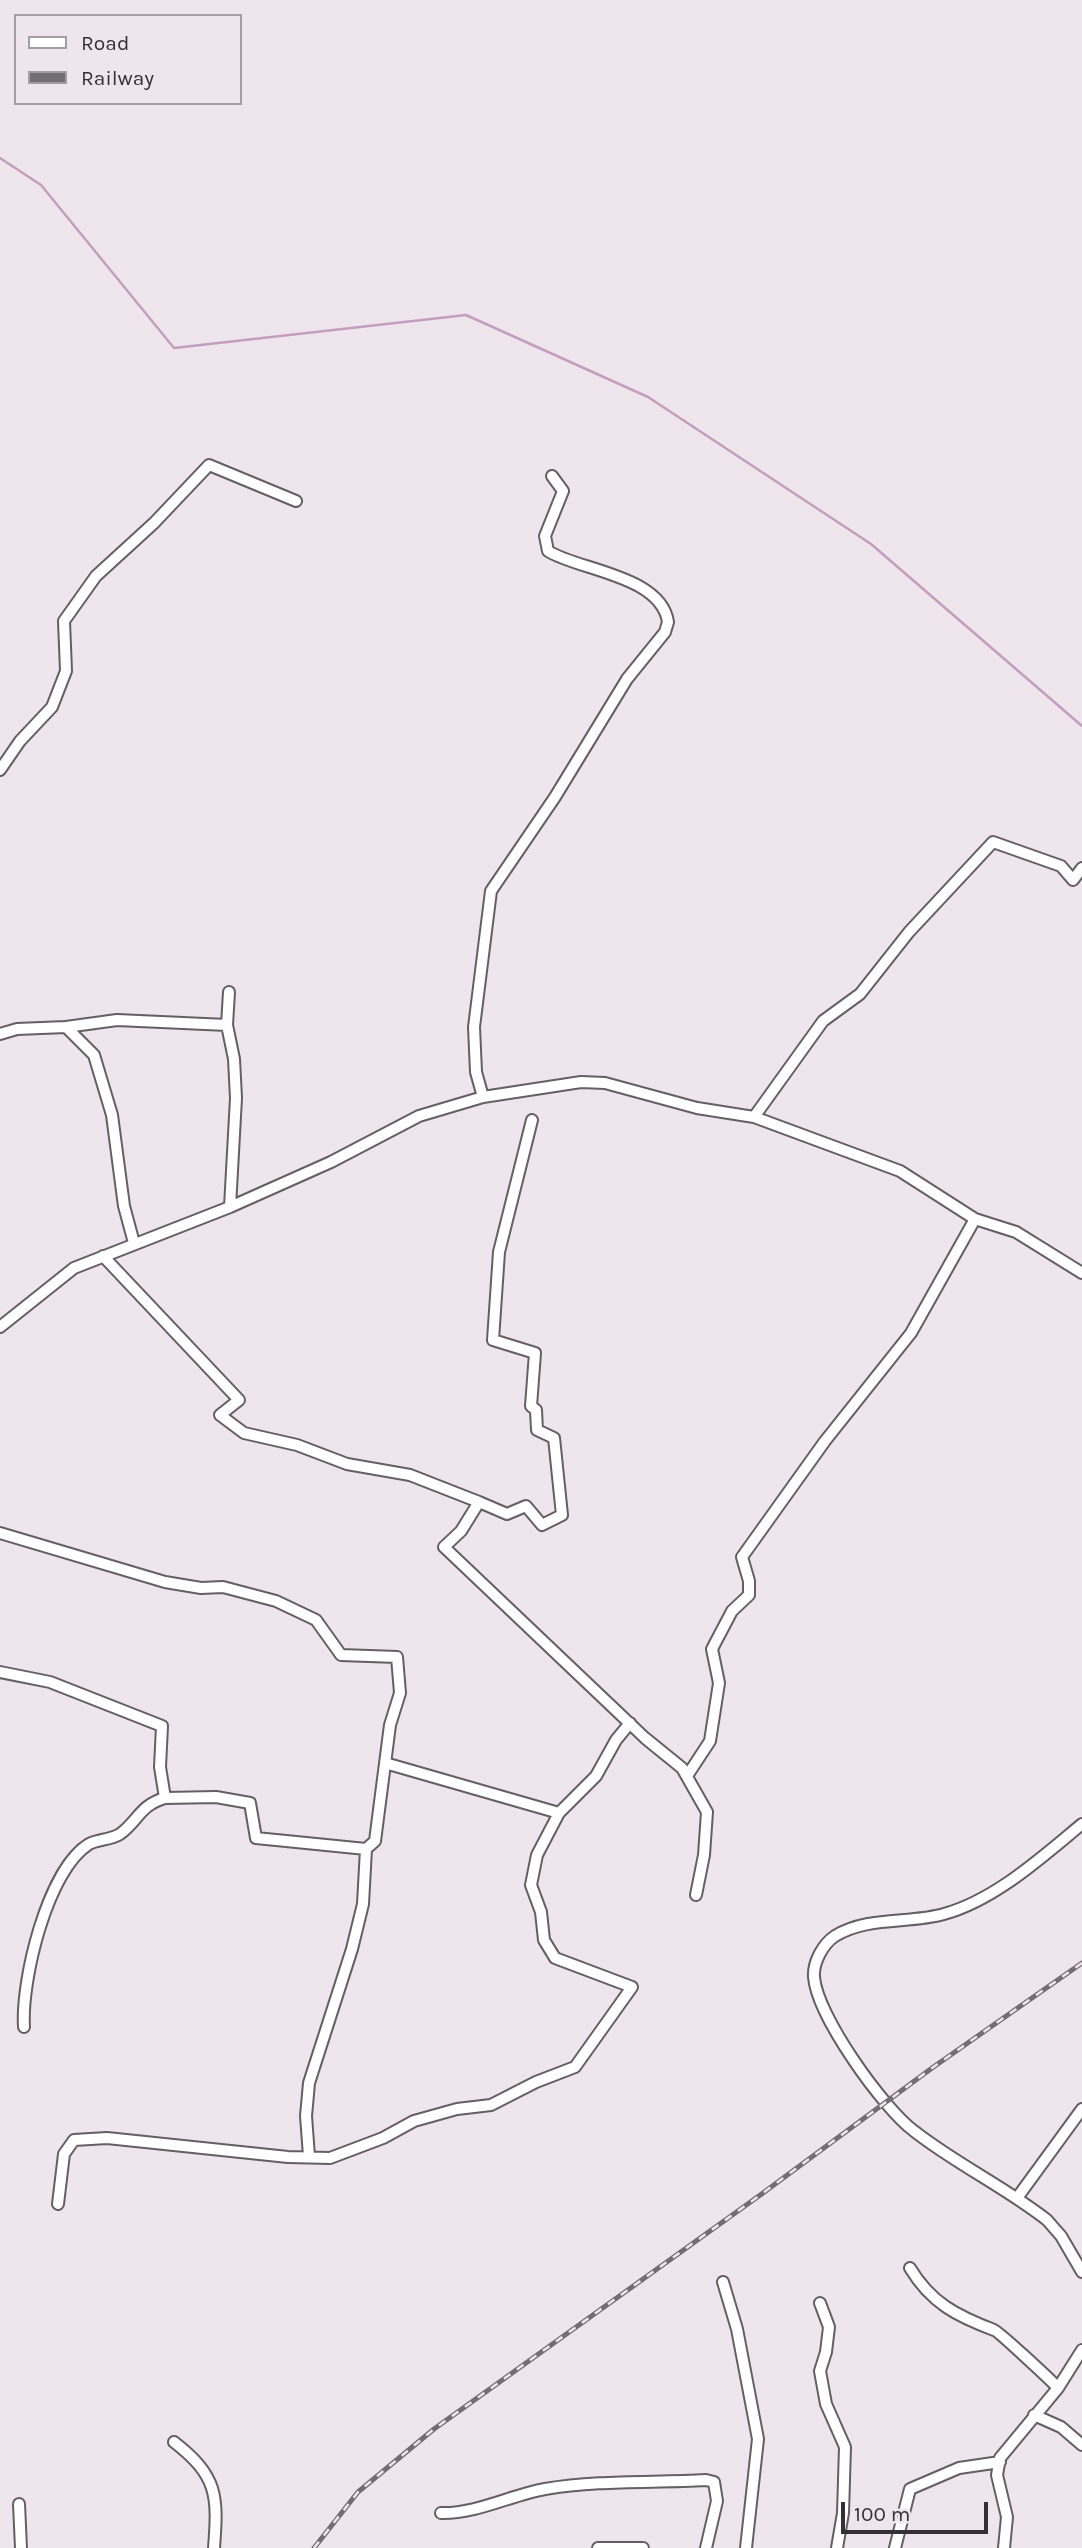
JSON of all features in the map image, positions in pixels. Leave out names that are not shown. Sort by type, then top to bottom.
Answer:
[{"type":"street","points":[[0,770],[20,741],[52,707],[66,671],[64,621],[96,576],[154,523],[209,465],[296,501]]},
{"type":"street","points":[[483,1097],[476,1072],[474,1027],[491,891],[555,797],[627,679],[665,632],[668,622],[660,606],[634,584],[604,569],[548,551],[545,536],[563,491],[552,476]]},
{"type":"street","points":[[754,1117],[823,1021],[860,995],[909,932],[993,842],[1061,866],[1073,880],[1082,868]]},
{"type":"street","points":[[229,992],[227,1025],[234,1059],[236,1098],[230,1207]]},
{"type":"street","points":[[0,1034],[17,1029],[66,1027],[117,1020],[227,1025]]},
{"type":"street","points":[[66,1027],[94,1055],[112,1115],[124,1206],[134,1243]]},
{"type":"street","points":[[0,1327],[74,1268],[230,1207],[331,1162],[406,1122],[440,1108],[483,1097],[569,1084],[605,1083],[697,1108],[754,1117],[900,1171],[975,1219],[1016,1232],[1082,1273]]},
{"type":"street","points":[[103,1256],[239,1400],[220,1415],[244,1433],[297,1445],[347,1464],[410,1475],[507,1514],[526,1506],[542,1525],[562,1515],[554,1438],[537,1430],[536,1410],[531,1406],[535,1353],[493,1340],[499,1252],[532,1121]]},
{"type":"street","points":[[687,1776],[710,1741],[719,1683],[712,1650],[732,1611],[749,1595],[749,1581],[742,1557],[825,1441],[911,1333],[975,1219]]},
{"type":"street","points":[[479,1502],[461,1531],[444,1547],[630,1723],[682,1768],[706,1812],[704,1855],[696,1895]]},
{"type":"street","points":[[0,1533],[165,1582],[201,1588],[223,1587],[276,1601],[316,1619],[341,1655],[397,1657],[400,1693],[390,1725],[375,1841],[366,1849],[363,1904],[355,1938],[309,2083],[306,2116],[309,2155]]},
{"type":"street","points":[[0,1672],[50,1682],[162,1726],[160,1767],[165,1798]]},
{"type":"street","points":[[58,2204],[64,2154],[74,2140],[107,2138],[288,2157],[309,2155],[330,2158],[383,2138],[414,2122],[457,2109],[491,2105],[575,2067],[632,1987],[555,1958],[544,1940],[541,1912],[531,1885],[537,1855],[559,1813],[596,1776],[616,1740],[630,1723]]},
{"type":"street","points":[[385,1763],[559,1813]]},
{"type":"street","points":[[24,2027],[22,2007],[36,1934],[64,1872],[88,1844],[119,1835],[150,1803],[165,1798],[216,1797],[250,1803],[256,1838],[366,1849]]},
{"type":"street","points":[[1082,1824],[995,1889],[956,1910],[855,1928],[834,1937],[816,1962],[814,1977],[834,2026],[886,2105],[912,2130],[1017,2198],[1054,2228],[1082,2272]]},
{"type":"street","points":[[1017,2198],[1082,2109]]},
{"type":"street","points":[[910,2268],[927,2294],[976,2325],[1001,2334],[1058,2388]]},
{"type":"street","points":[[723,2282],[737,2329],[758,2439],[746,2548]]},
{"type":"street","points":[[820,2303],[829,2327],[827,2353],[820,2371],[826,2404],[845,2447],[843,2513],[837,2548]]},
{"type":"street","points":[[1004,2548],[1007,2517],[997,2475],[1000,2462],[1011,2441],[1058,2388],[1082,2350]]},
{"type":"street","points":[[1034,2415],[1061,2427],[1082,2445]]},
{"type":"street","points":[[174,2442],[200,2462],[212,2486],[217,2511],[214,2548]]},
{"type":"street","points":[[895,2548],[910,2489],[959,2468],[1000,2462]]},
{"type":"street","points":[[441,2513],[457,2513],[543,2490],[584,2483],[706,2480],[714,2482],[717,2501],[706,2548]]},
{"type":"street","points":[[19,2504],[21,2548]]},
{"type":"street","points":[[598,2548],[643,2548]]},
{"type":"waterway","points":[[0,158],[41,185],[174,348],[466,315],[648,397],[871,544],[1082,726]]},
{"type":"railway","points":[[314,2548],[358,2492],[434,2429],[932,2068],[1082,1963]]}]
